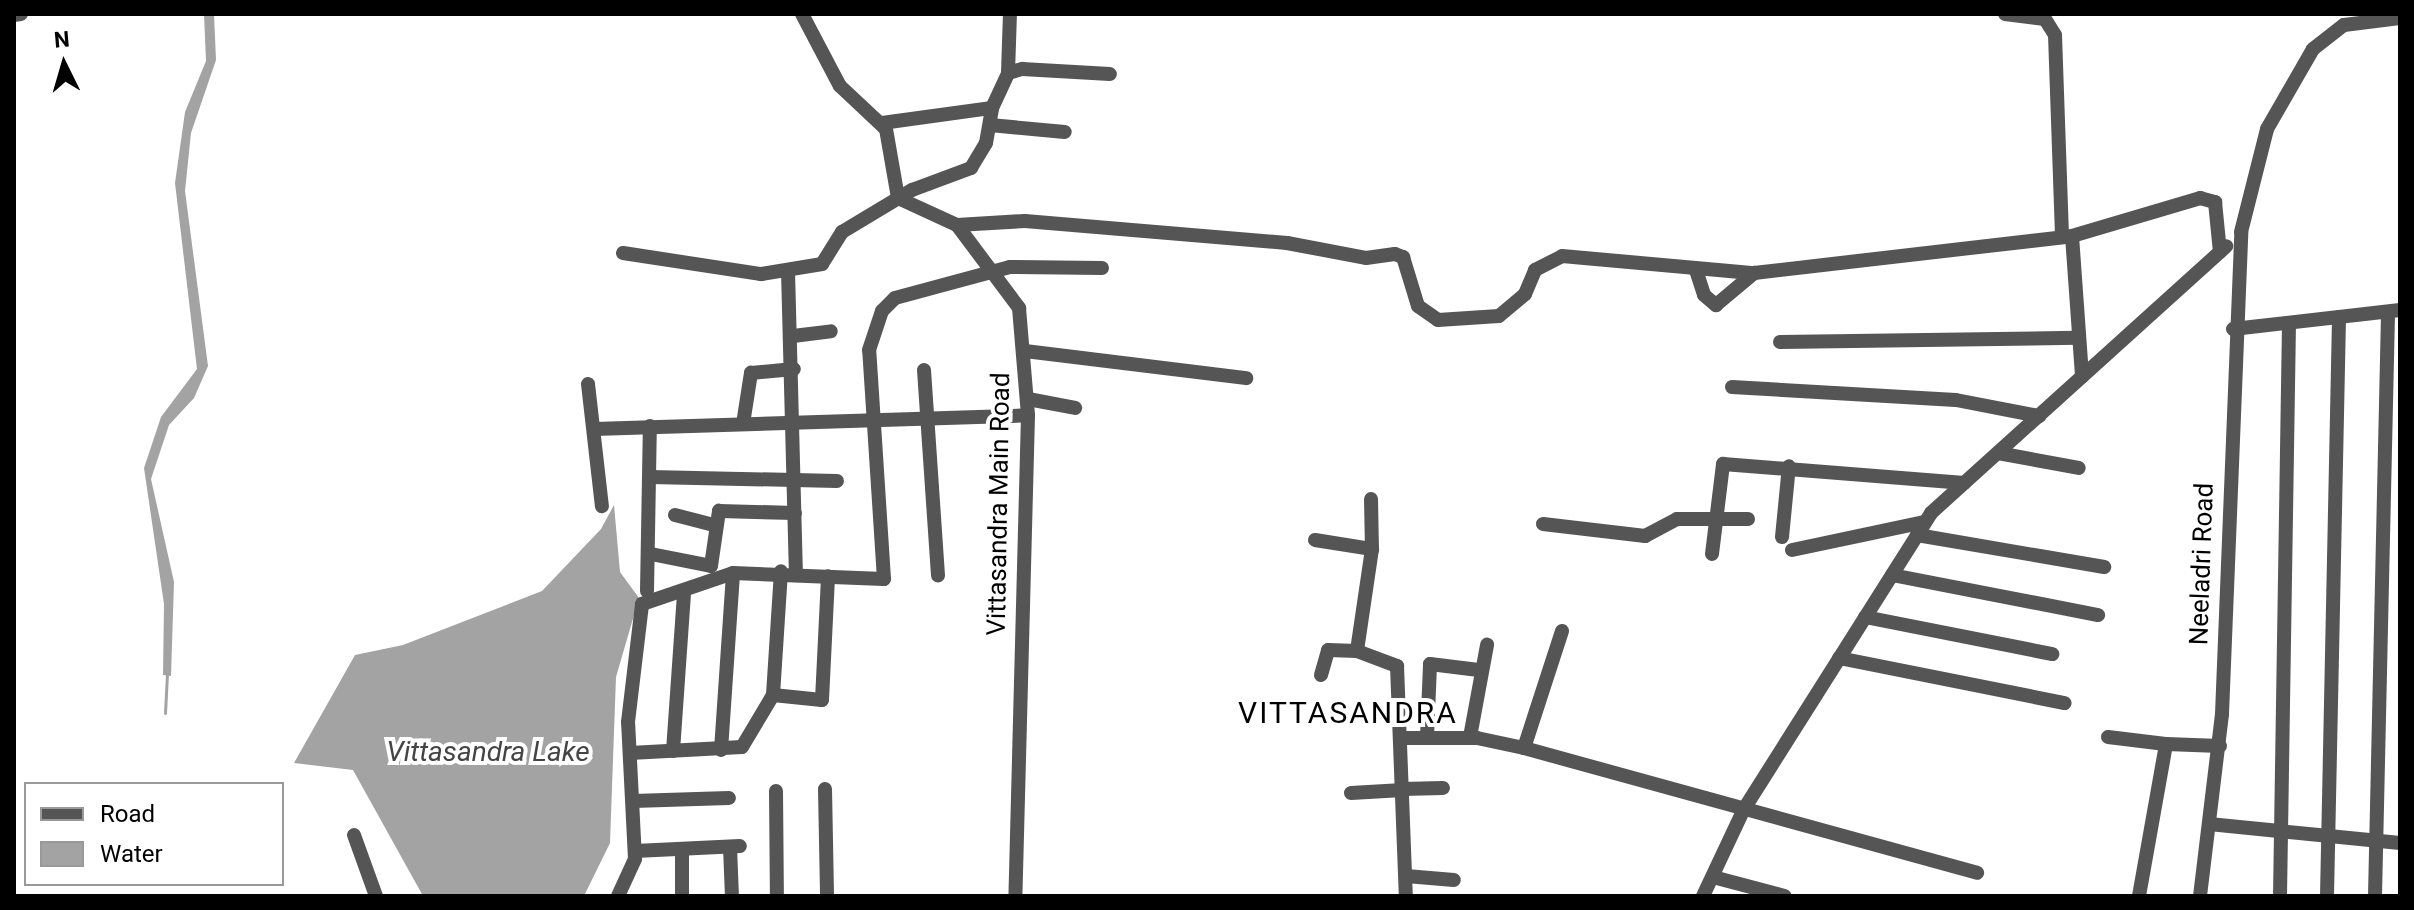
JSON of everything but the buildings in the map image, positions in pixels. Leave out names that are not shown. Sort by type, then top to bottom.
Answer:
[{"type":"street","points":[[14,15],[21,14]]},
{"type":"street","points":[[802,14],[840,86],[882,123],[898,198]]},
{"type":"street","points":[[623,253],[703,268],[788,271],[822,264],[842,232],[898,198],[971,168],[1008,73],[1010,14]]},
{"type":"street","points":[[2005,14],[2045,19],[2055,35],[2067,236],[2082,377]]},
{"type":"street","name":"Neeladri Road","points":[[2200,896],[2220,746],[2233,329],[2241,232],[2267,129],[2313,49],[2344,25],[2394,17]]},
{"type":"street","points":[[1008,73],[1110,74]]},
{"type":"street","points":[[882,123],[992,108]]},
{"type":"street","points":[[990,125],[1065,132]]},
{"type":"street","points":[[898,198],[957,225],[1025,221],[1287,243],[1366,258],[1395,254],[1407,266],[1418,306],[1438,320],[1499,316],[1525,294],[1535,270],[1562,256],[1754,273],[2067,236],[2200,198],[2215,202],[2220,252]]},
{"type":"street","name":"Vittasandra Main Road","points":[[957,225],[990,276],[1017,302],[1025,351],[1028,415],[1015,896]]},
{"type":"street","points":[[1703,896],[1744,809],[1921,529],[1964,483],[2241,232]]},
{"type":"street","points":[[618,896],[635,851],[630,753],[642,604],[684,595],[733,573],[789,570],[828,576],[885,576],[869,350],[882,311],[895,298],[990,276],[1024,264],[1102,268]]},
{"type":"street","points":[[1696,270],[1704,295],[1716,305],[1754,273]]},
{"type":"street","points":[[630,753],[742,747],[773,695],[795,513],[796,423],[788,271]]},
{"type":"street","points":[[2233,329],[2394,311],[2375,896]]},
{"type":"street","points":[[2327,896],[2339,317]]},
{"type":"street","points":[[2280,896],[2289,323]]},
{"type":"street","points":[[793,336],[831,331]]},
{"type":"street","points":[[1780,342],[2078,338]]},
{"type":"street","points":[[1025,351],[1246,378]]},
{"type":"street","points":[[743,424],[751,373],[794,369]]},
{"type":"street","points":[[924,370],[938,576]]},
{"type":"street","points":[[588,384],[602,506]]},
{"type":"street","points":[[1732,387],[1956,400],[2039,416]]},
{"type":"street","points":[[1028,399],[1075,408]]},
{"type":"street","points":[[594,429],[1028,415]]},
{"type":"street","points":[[647,591],[651,554],[650,426]]},
{"type":"street","points":[[1998,453],[2079,468]]},
{"type":"street","points":[[1712,554],[1723,464],[1789,466],[1964,483]]},
{"type":"street","points":[[1782,537],[1789,466]]},
{"type":"street","points":[[650,477],[837,481]]},
{"type":"street","points":[[1357,651],[1372,549],[1371,499]]},
{"type":"street","points":[[651,554],[711,566],[714,525],[726,508],[795,513]]},
{"type":"street","points":[[675,515],[714,525]]},
{"type":"street","points":[[1543,524],[1645,536],[1677,519],[1748,519]]},
{"type":"street","points":[[1792,550],[1921,529],[2104,567]]},
{"type":"street","points":[[1315,540],[1372,549]]},
{"type":"street","points":[[721,750],[733,573]]},
{"type":"street","points":[[1892,575],[2098,615]]},
{"type":"street","points":[[773,695],[822,700],[828,576]]},
{"type":"street","points":[[673,751],[684,595]]},
{"type":"street","points":[[1865,617],[2052,654]]},
{"type":"street","points":[[1524,748],[1562,631]]},
{"type":"street","points":[[1470,737],[1479,670],[1487,645]]},
{"type":"street","points":[[1321,675],[1328,650],[1357,651],[1397,666],[1406,896]]},
{"type":"street","points":[[1839,658],[2065,703]]},
{"type":"street","points":[[1427,737],[1430,664],[1479,670]]},
{"type":"street","points":[[1400,738],[1470,737],[1524,748],[1977,873]]},
{"type":"street","points":[[2108,737],[2220,746]]},
{"type":"street","points":[[2139,896],[2166,744]]},
{"type":"street","points":[[1351,793],[1443,788]]},
{"type":"street","points":[[825,789],[827,896]]},
{"type":"street","points":[[776,791],[777,896]]},
{"type":"street","points":[[633,801],[729,798]]},
{"type":"street","points":[[2209,824],[2282,835],[2400,843]]},
{"type":"street","points":[[354,835],[376,896]]},
{"type":"street","points":[[635,851],[735,846],[732,896]]},
{"type":"street","points":[[682,849],[682,896]]},
{"type":"street","points":[[1406,876],[1454,880]]},
{"type":"street","points":[[1713,877],[1785,896]]},
{"type":"water","points":[[204,14],[214,14],[216,60],[191,133],[185,191],[208,366],[194,398],[169,425],[151,479],[174,582],[171,676],[163,675],[164,604],[144,468],[161,417],[197,369],[175,183],[185,112],[206,61]]},
{"type":"water","name":"Vittasandra Lake","points":[[614,505],[620,572],[639,598],[616,677],[610,843],[584,896],[423,896],[353,770],[294,763],[355,655],[403,645],[542,591],[601,529]]},
{"type":"waterway","points":[[165,713],[167,673]]},
{"type":"district","name":"VITTASANDRA","points":[[1348,713]]}]
